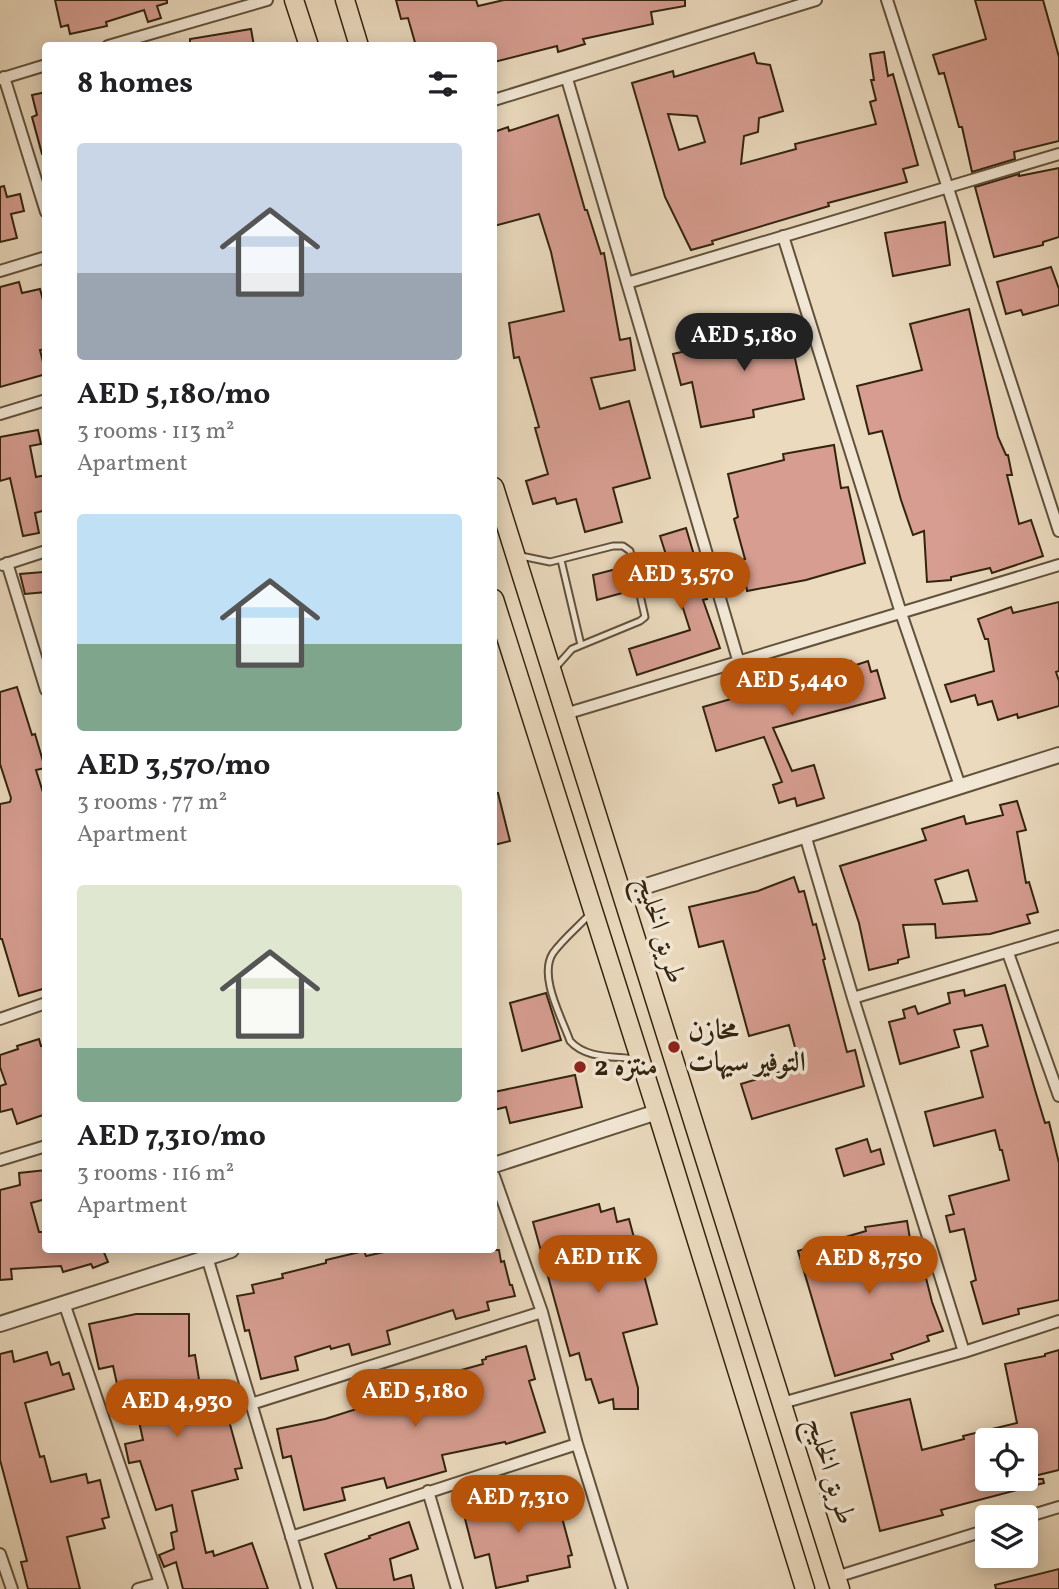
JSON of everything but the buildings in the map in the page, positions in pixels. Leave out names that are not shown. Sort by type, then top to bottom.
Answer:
[{"type":"main road","points":[[294,0],[308,42]]},
{"type":"main road","points":[[345,0],[358,42]]},
{"type":"main road","name":"طريق الخليج","points":[[497,497],[838,1583]]},
{"type":"main road","name":"طريق الخليج","points":[[497,608],[805,1589]]},
{"type":"street","points":[[132,42],[267,0]]},
{"type":"street","points":[[497,99],[816,0]]},
{"type":"street","points":[[887,0],[1059,531]]},
{"type":"street","points":[[42,66],[2,78],[42,200]]},
{"type":"street","points":[[567,79],[740,663]]},
{"type":"street","points":[[627,283],[1059,154]]},
{"type":"street","points":[[783,236],[901,613],[960,786]]},
{"type":"street","points":[[0,271],[42,258]]},
{"type":"street","points":[[0,414],[42,401]]},
{"type":"street","points":[[42,552],[4,564],[42,678]]},
{"type":"street","points":[[565,714],[1059,565]]},
{"type":"street","points":[[621,894],[1059,755]]},
{"type":"street","points":[[805,835],[964,1352]]},
{"type":"street","points":[[853,998],[1059,936]]},
{"type":"street","points":[[1008,953],[1057,1081],[1059,1096]]},
{"type":"street","points":[[0,1019],[42,1004]]},
{"type":"street","points":[[497,1164],[657,1112]]},
{"type":"street","points":[[0,1160],[42,1147]]},
{"type":"street","points":[[497,1184],[542,1312],[577,1444],[622,1589]]},
{"type":"street","points":[[0,1324],[221,1253]]},
{"type":"street","points":[[207,1257],[307,1589]]},
{"type":"street","points":[[64,1303],[161,1586],[138,1589]]},
{"type":"street","points":[[251,1404],[542,1312]]},
{"type":"street","points":[[782,1403],[964,1352],[1059,1321]]},
{"type":"street","points":[[291,1537],[577,1444]]},
{"type":"street","points":[[428,1491],[457,1589]]},
{"type":"street","points":[[1038,1513],[1059,1507]]},
{"type":"street","points":[[838,1583],[975,1534]]},
{"type":"street","points":[[0,1554],[12,1589]]},
{"type":"lane","points":[[514,554],[550,562],[613,546],[623,546],[630,551],[645,617],[572,649],[551,672]]},
{"type":"lane","points":[[561,560],[581,645]]},
{"type":"lane","points":[[593,911],[552,954],[547,968],[548,980],[570,1041],[577,1048],[587,1053],[640,1059]]},
{"type":"place","name":"مخازن التوفير سيهات","points":[[674,1047]]},
{"type":"place","name":"منتزه 2","points":[[580,1067]]}]
